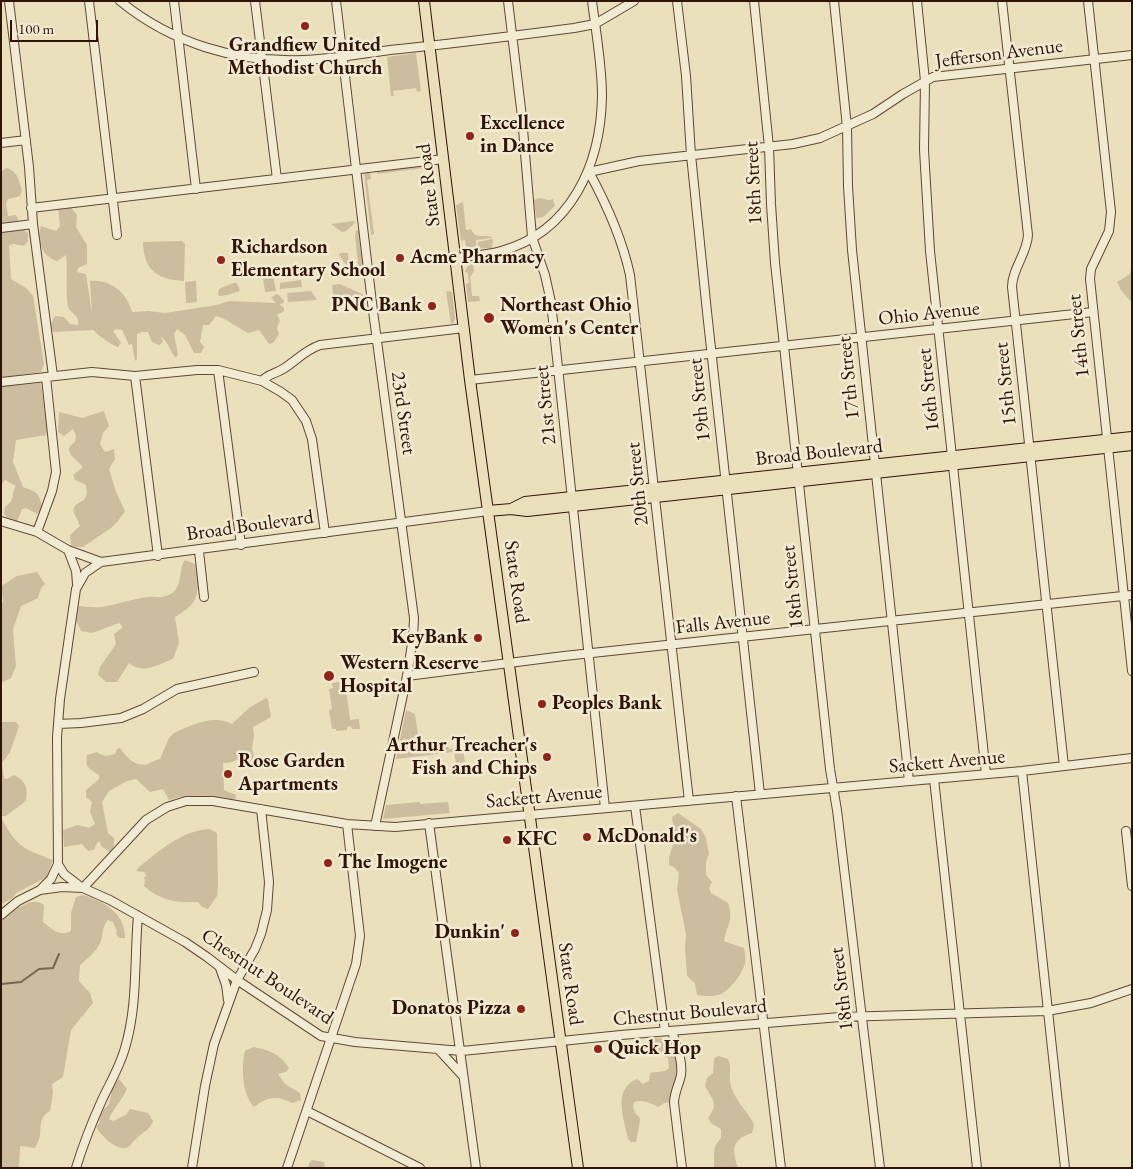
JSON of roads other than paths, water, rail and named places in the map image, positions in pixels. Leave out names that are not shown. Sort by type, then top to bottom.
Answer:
[{"type":"main road","name":"State Road","points":[[424,1],[470,380],[578,1168]]},
{"type":"main road","name":"Broad Boulevard","points":[[488,511],[511,509],[525,502],[572,502],[798,478],[1108,444],[1132,437]]},
{"type":"main road","name":"Broad Boulevard","points":[[1108,444],[1132,446]]},
{"type":"street","points":[[9,1],[26,140],[31,208],[49,376],[56,472],[52,490],[37,532]]},
{"type":"street","points":[[90,1],[117,235]]},
{"type":"street","points":[[120,1],[154,25],[178,36],[217,51],[262,60],[305,60],[574,28],[595,24],[634,1]]},
{"type":"street","points":[[174,1],[196,189]]},
{"type":"street","points":[[255,1],[277,179]]},
{"type":"street","name":"23rd Street","points":[[336,1],[377,338],[414,618],[407,676],[375,826]]},
{"type":"street","name":"21st Street","points":[[508,1],[522,117],[532,237],[550,293],[605,808]]},
{"type":"street","points":[[456,258],[500,251],[532,237],[557,218],[569,204],[589,172],[599,132],[601,113],[601,79],[592,1]]},
{"type":"street","name":"19th Street","points":[[677,1],[686,76],[691,155],[760,794]]},
{"type":"street","name":"18th Street","points":[[754,1],[769,147],[773,241],[814,629],[880,1168]]},
{"type":"street","name":"17th Street","points":[[834,1],[847,127],[850,223],[909,781]]},
{"type":"street","name":"16th Street","points":[[917,1],[926,80],[924,150],[926,201],[986,774]]},
{"type":"street","name":"15th Street","points":[[1002,1],[1028,235],[1025,249],[1012,283],[1064,766]]},
{"type":"street","name":"14th Street","points":[[1088,1],[1111,212],[1107,236],[1090,274],[1108,444],[1128,596],[1132,671]]},
{"type":"street","name":"Jefferson Avenue","points":[[589,172],[639,161],[769,147],[807,141],[829,135],[873,114],[933,77],[1132,55]]},
{"type":"street","points":[[1,143],[26,140]]},
{"type":"street","points":[[31,208],[444,159]]},
{"type":"street","name":"20th Street","points":[[589,172],[610,213],[625,252],[633,293],[689,801]]},
{"type":"street","points":[[1,228],[33,224]]},
{"type":"street","name":"Ohio Avenue","points":[[470,380],[1093,312]]},
{"type":"street","points":[[262,381],[266,376],[280,371],[301,354],[320,345],[464,328]]},
{"type":"street","points":[[1,382],[93,372],[135,376],[197,370],[218,370],[262,381],[292,400],[306,421],[312,439],[325,533]]},
{"type":"street","points":[[218,370],[241,545]]},
{"type":"street","points":[[135,376],[158,556]]},
{"type":"street","name":"Broad Boulevard","points":[[1,521],[37,532],[68,550],[101,562],[199,551],[488,511]]},
{"type":"street","points":[[1,914],[18,901],[40,890],[51,879],[58,864],[56,745],[67,646],[77,584],[76,571],[68,550]]},
{"type":"street","points":[[199,551],[204,597]]},
{"type":"street","points":[[77,584],[85,573],[101,562]]},
{"type":"street","name":"Falls Avenue","points":[[407,676],[589,653],[1128,596]]},
{"type":"street","points":[[58,724],[81,724],[121,718],[143,709],[177,689],[254,672]]},
{"type":"street","name":"Sackett Avenue","points":[[83,888],[146,820],[167,807],[186,801],[199,800],[347,824],[395,827],[1022,771],[1132,758]]},
{"type":"street","points":[[1022,771],[1065,1168]]},
{"type":"street","points":[[934,779],[977,1168]]},
{"type":"street","points":[[736,796],[781,1168]]},
{"type":"street","points":[[635,806],[668,1031],[681,1061],[681,1075],[674,1103],[682,1168]]},
{"type":"street","points":[[192,1168],[214,1044],[237,980],[255,948],[267,910],[269,882],[261,810]]},
{"type":"street","points":[[429,823],[454,1008],[462,1051],[476,1168]]},
{"type":"street","points":[[287,1168],[356,964],[360,938],[347,824]]},
{"type":"street","points":[[1126,831],[1132,886]]},
{"type":"street","points":[[58,864],[64,874],[83,888]]},
{"type":"street","points":[[40,890],[62,887],[83,888]]},
{"type":"street","name":"Chestnut Boulevard","points":[[83,888],[110,900],[185,942],[316,1034],[332,1039],[439,1050],[462,1051],[560,1040],[862,1016],[1048,1010],[1091,1003],[1132,989]]},
{"type":"street","points":[[76,1168],[90,1130],[120,1064],[130,1031],[138,916]]},
{"type":"street","points":[[219,966],[226,985],[228,1004]]},
{"type":"street","points":[[439,1050],[465,1078]]},
{"type":"street","points":[[306,1111],[420,1168]]},
{"type":"waterway","points":[[1,984],[21,982],[39,969],[53,968],[59,954]]},
{"type":"place","name":"Grandfiew United Methodist Church","points":[[305,26]]},
{"type":"place","name":"Excellence in Dance","points":[[470,136]]},
{"type":"place","name":"Acme Pharmacy","points":[[400,258]]},
{"type":"place","name":"Richardson Elementary School","points":[[221,260]]},
{"type":"place","name":"PNC Bank","points":[[432,306]]},
{"type":"place","name":"Northeast Ohio Women's Center","points":[[489,318]]},
{"type":"place","name":"KeyBank","points":[[478,638]]},
{"type":"place","name":"Western Reserve Hospital","points":[[329,676]]},
{"type":"place","name":"Peoples Bank","points":[[542,704]]},
{"type":"place","name":"Arthur Treacher's Fish and Chips","points":[[547,757]]},
{"type":"place","name":"Rose Garden Apartments","points":[[228,774]]},
{"type":"place","name":"McDonald's","points":[[587,837]]},
{"type":"place","name":"KFC","points":[[507,840]]},
{"type":"place","name":"The Imogene","points":[[328,863]]},
{"type":"place","name":"Dunkin'","points":[[515,933]]},
{"type":"place","name":"Donatos Pizza","points":[[521,1009]]},
{"type":"place","name":"Quick Hop","points":[[598,1049]]}]
